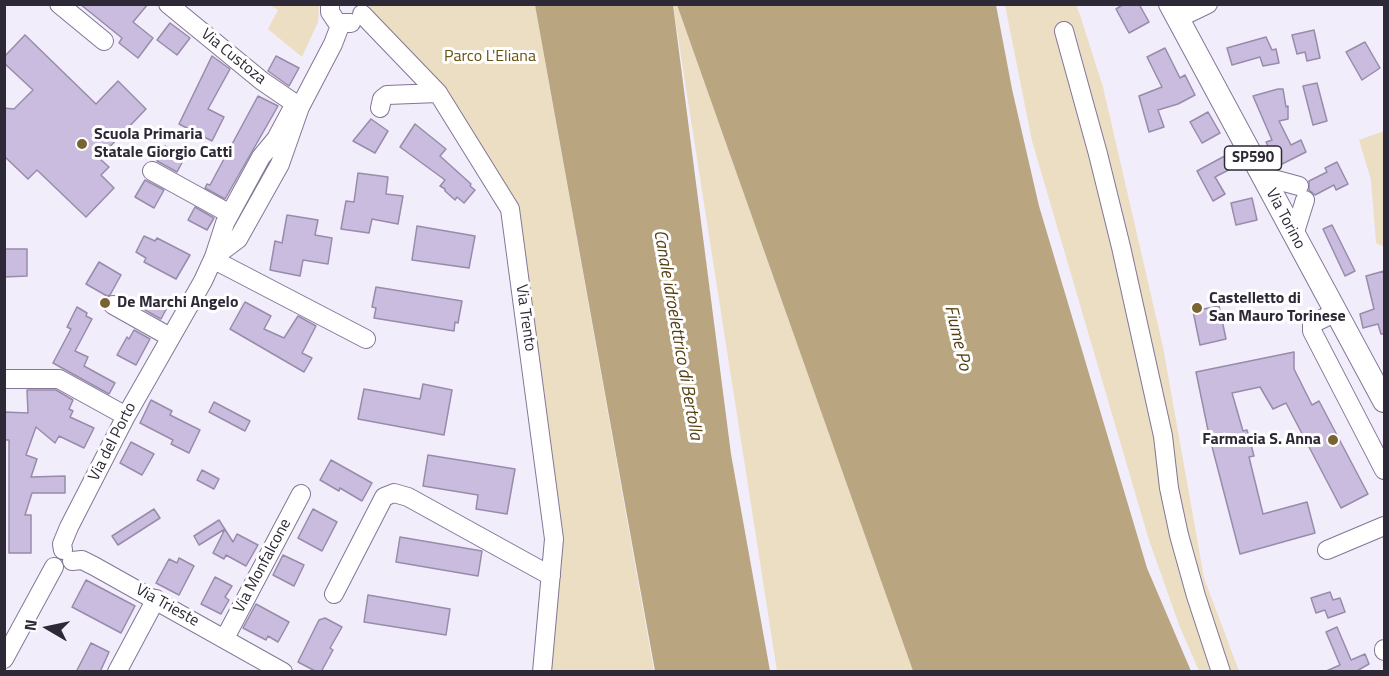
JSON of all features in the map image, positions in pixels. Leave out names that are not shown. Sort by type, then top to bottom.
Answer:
[{"type":"main road","name":"Via Torino","points":[[1174,12],[1384,401]]},
{"type":"street","points":[[58,4],[104,41]]},
{"type":"street","name":"Via Custoza","points":[[168,4],[262,81],[300,107]]},
{"type":"street","points":[[330,4],[332,17],[341,23],[351,23],[362,9]]},
{"type":"street","points":[[1174,12],[1208,4]]},
{"type":"street","name":"Via Trento","points":[[362,9],[438,93],[510,209],[528,384],[554,539],[542,672]]},
{"type":"street","name":"Via del Porto","points":[[213,259],[241,235],[280,164],[300,107],[333,44],[341,23]]},
{"type":"street","points":[[1064,31],[1118,237],[1163,436],[1169,488],[1179,535],[1221,672]]},
{"type":"street","points":[[380,108],[382,99],[387,95],[438,93]]},
{"type":"street","name":"Via del Porto","points":[[68,556],[62,544],[69,527],[126,416],[213,259],[227,218],[265,153],[276,140],[291,111],[300,107]]},
{"type":"street","points":[[265,153],[272,149],[278,152],[280,164]]},
{"type":"street","points":[[152,171],[227,218],[226,233],[231,236],[241,235]]},
{"type":"street","points":[[1262,176],[1302,193],[1294,235]]},
{"type":"street","points":[[213,259],[366,339]]},
{"type":"street","points":[[113,305],[170,337]]},
{"type":"street","points":[[1336,312],[1312,324],[1312,331],[1384,470]]},
{"type":"street","points":[[4,379],[59,379],[126,416]]},
{"type":"street","points":[[334,594],[384,497],[394,493],[408,497],[551,576]]},
{"type":"street","name":"Via Monfalcone","points":[[225,638],[301,494]]},
{"type":"street","points":[[1327,550],[1384,526]]},
{"type":"street","name":"Via del Porto","points":[[4,659],[54,567],[53,556],[58,551],[68,556]]},
{"type":"street","name":"Via Trieste","points":[[68,556],[94,566],[225,638],[260,665],[284,672]]},
{"type":"street","points":[[117,672],[156,599]]},
{"type":"green space","points":[[270,5],[319,5],[318,22],[302,57],[268,29],[278,10]]},
{"type":"green space","name":"Parco L'Eliana","points":[[369,5],[535,5],[654,671],[543,671],[554,539],[516,204],[447,89],[371,12]]},
{"type":"green space","points":[[673,5],[677,5],[913,671],[777,671]]},
{"type":"green space","points":[[1005,5],[1076,5],[1080,15],[1103,87],[1163,347],[1204,578],[1239,671],[1199,671],[1179,625],[1148,537],[1032,141]]},
{"type":"green space","points":[[1384,131],[1384,247],[1376,243],[1371,180],[1359,140]]},
{"type":"water","name":"Canale idroelettrico di Bertolla","points":[[535,5],[673,5],[731,454],[770,671],[655,671]]},
{"type":"water","name":"Fiume Po","points":[[677,5],[996,5],[1012,89],[1039,206],[1147,568],[1191,671],[913,671]]},
{"type":"building","points":[[80,4],[148,4],[133,22],[153,38],[138,58],[119,43],[122,38]]},
{"type":"building","points":[[1124,4],[1139,4],[1149,22],[1129,33],[1116,9]]},
{"type":"building","points":[[170,23],[190,38],[177,55],[157,40]]},
{"type":"building","points":[[1314,30],[1320,58],[1307,61],[1305,52],[1297,54],[1292,35]]},
{"type":"building","points":[[25,35],[96,104],[118,81],[146,109],[99,158],[109,167],[101,175],[114,188],[86,217],[37,170],[28,179],[4,156],[4,108],[14,109],[33,90],[4,63],[4,57]]},
{"type":"building","points":[[1266,37],[1272,50],[1276,49],[1279,63],[1263,66],[1260,57],[1232,65],[1227,48]]},
{"type":"building","points":[[1365,42],[1380,68],[1362,80],[1346,52]]},
{"type":"building","points":[[1165,48],[1180,78],[1185,75],[1195,95],[1178,104],[1158,110],[1164,127],[1149,132],[1139,96],[1162,87],[1147,57]]},
{"type":"building","points":[[212,56],[230,69],[208,109],[224,117],[212,141],[179,124]]},
{"type":"building","points":[[276,56],[299,68],[289,86],[268,71]]},
{"type":"building","points":[[1317,83],[1327,121],[1313,125],[1303,86]]},
{"type":"building","points":[[1283,89],[1286,107],[1288,106],[1288,119],[1279,121],[1291,145],[1301,140],[1306,152],[1278,166],[1266,142],[1272,140],[1253,96]]},
{"type":"building","points":[[258,96],[278,106],[225,199],[205,188],[207,184],[210,185]]},
{"type":"building","points":[[1208,112],[1220,133],[1202,143],[1190,122]]},
{"type":"building","points":[[371,119],[388,131],[375,153],[353,141]]},
{"type":"building","points":[[415,124],[446,149],[440,156],[475,190],[464,203],[457,197],[455,200],[440,186],[445,180],[400,147]]},
{"type":"building","points":[[165,146],[185,157],[177,172],[157,161]]},
{"type":"building","points":[[1234,151],[1240,164],[1215,177],[1225,194],[1213,201],[1197,171]]},
{"type":"building","points":[[1337,162],[1348,184],[1336,190],[1334,185],[1315,195],[1309,190],[1309,181],[1327,172],[1325,168]]},
{"type":"building","points":[[358,173],[388,177],[386,194],[403,196],[398,224],[372,219],[369,233],[341,229],[346,201],[354,202]]},
{"type":"building","points":[[145,180],[164,190],[154,208],[135,197]]},
{"type":"building","points":[[1252,198],[1257,220],[1236,225],[1231,203]]},
{"type":"building","points":[[195,207],[214,218],[207,230],[188,220]]},
{"type":"building","points":[[287,215],[318,220],[315,235],[332,238],[328,264],[303,260],[300,276],[270,270],[275,241],[282,243]]},
{"type":"building","points":[[1332,225],[1355,271],[1345,276],[1323,229]]},
{"type":"building","points":[[417,226],[475,236],[469,268],[412,260]]},
{"type":"building","points":[[144,236],[155,241],[157,238],[190,255],[176,279],[144,262],[146,258],[136,252]]},
{"type":"building","points":[[4,249],[27,249],[27,276],[4,277]]},
{"type":"building","points":[[99,262],[121,275],[110,295],[107,296],[86,284]]},
{"type":"building","points":[[1384,271],[1384,334],[1381,334],[1378,324],[1363,328],[1360,314],[1374,309],[1366,276]]},
{"type":"building","points":[[376,287],[462,301],[458,323],[455,322],[454,331],[374,318],[376,308],[372,307]]},
{"type":"building","points":[[153,296],[169,304],[161,319],[145,310]]},
{"type":"building","points":[[245,302],[271,316],[264,329],[284,338],[298,316],[316,326],[302,353],[312,358],[304,372],[230,329]]},
{"type":"building","name":"Castelletto di San Mauro Torinese","points":[[1219,306],[1226,339],[1200,345],[1193,311]]},
{"type":"building","points":[[77,307],[92,319],[75,351],[88,357],[84,366],[115,383],[109,394],[53,363],[71,329],[67,327]]},
{"type":"building","points":[[134,330],[150,339],[136,365],[117,355],[127,337],[129,339]]},
{"type":"building","points":[[1294,352],[1294,369],[1312,405],[1319,401],[1368,494],[1341,508],[1286,403],[1273,409],[1260,387],[1232,393],[1243,431],[1247,430],[1254,456],[1249,457],[1263,514],[1307,502],[1315,533],[1240,554],[1209,435],[1196,372]]},
{"type":"building","points":[[423,384],[452,390],[444,435],[358,419],[364,389],[420,399]]},
{"type":"building","points":[[27,390],[56,390],[73,400],[69,409],[73,411],[70,417],[94,428],[84,448],[59,436],[55,443],[36,427],[26,455],[37,459],[31,477],[65,476],[65,493],[32,493],[25,515],[31,515],[31,553],[9,553],[9,440],[4,440],[4,412],[28,413]]},
{"type":"building","points":[[151,400],[172,411],[170,415],[200,430],[189,453],[171,444],[173,440],[140,423]]},
{"type":"building","points":[[214,402],[250,421],[245,431],[209,412]]},
{"type":"building","points":[[131,442],[154,454],[142,475],[120,463]]},
{"type":"building","points":[[428,455],[515,469],[507,514],[476,509],[478,495],[423,486]]},
{"type":"building","points":[[331,460],[372,483],[362,501],[320,480]]},
{"type":"building","points":[[202,470],[219,479],[214,489],[197,480]]},
{"type":"building","points":[[154,509],[160,518],[118,545],[112,536]]},
{"type":"building","points":[[313,509],[337,522],[322,551],[298,538]]},
{"type":"building","points":[[219,520],[225,529],[199,545],[194,536]]},
{"type":"building","points":[[225,529],[233,542],[237,534],[258,545],[246,566],[226,555],[224,559],[213,553]]},
{"type":"building","points":[[400,537],[482,551],[478,576],[396,562]]},
{"type":"building","points":[[283,555],[304,565],[294,586],[273,575]]},
{"type":"building","points":[[179,558],[194,566],[179,595],[156,583],[169,559],[177,563]]},
{"type":"building","points":[[215,577],[232,586],[225,597],[229,600],[221,614],[201,604]]},
{"type":"building","points":[[86,580],[135,606],[121,633],[72,607]]},
{"type":"building","points":[[1330,592],[1333,600],[1340,598],[1345,612],[1328,618],[1325,610],[1316,613],[1311,598]]},
{"type":"building","points":[[368,595],[450,609],[446,635],[364,622]]},
{"type":"building","points":[[256,604],[289,622],[278,642],[268,636],[266,640],[243,628]]},
{"type":"building","points":[[325,618],[342,627],[330,648],[333,650],[321,672],[317,672],[298,662],[319,620]]},
{"type":"building","points":[[1337,627],[1351,660],[1365,654],[1369,664],[1355,672],[1324,672],[1340,665],[1326,632]]},
{"type":"building","points":[[91,643],[109,652],[100,672],[76,672]]},
{"type":"place","name":"Scuola Primaria Statale Giorgio Catti","points":[[82,144]]},
{"type":"place","name":"De Marchi Angelo","points":[[105,303]]},
{"type":"place","name":"Castelletto di San Mauro Torinese","points":[[1197,308]]},
{"type":"place","name":"Farmacia S. Anna","points":[[1333,440]]}]
